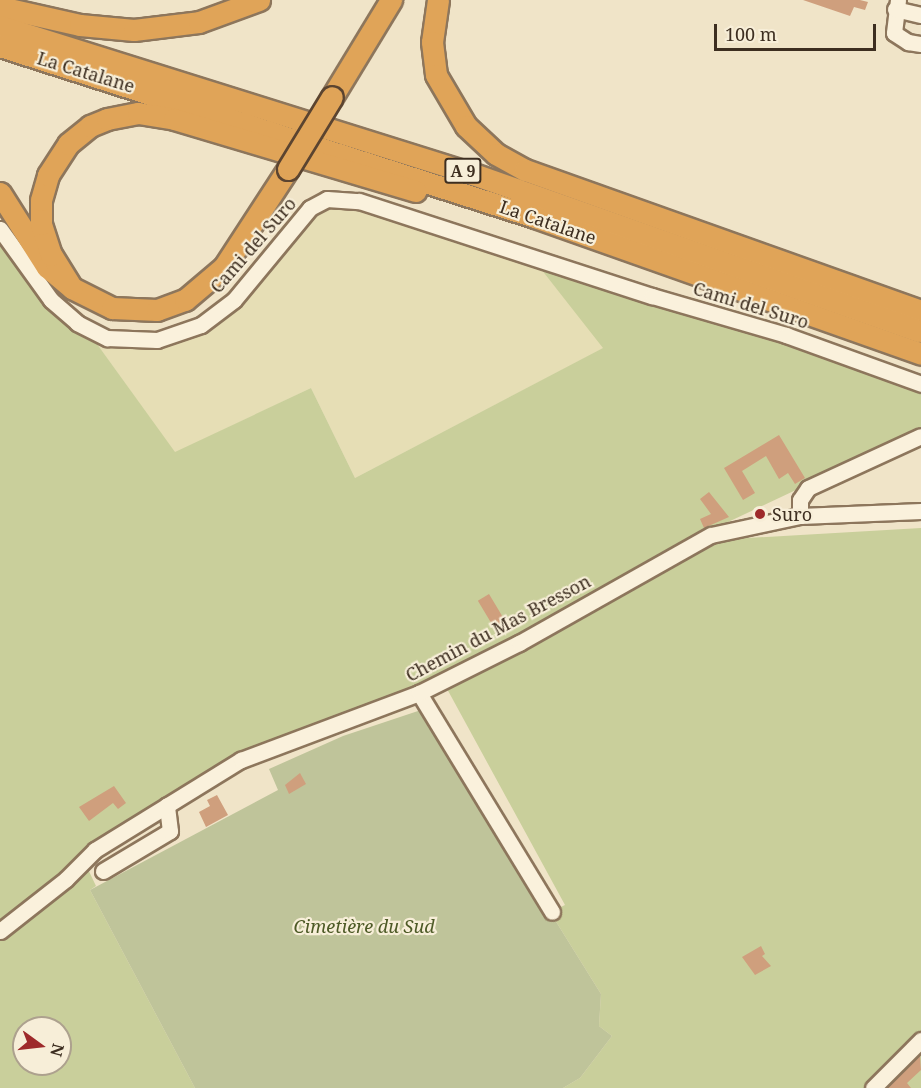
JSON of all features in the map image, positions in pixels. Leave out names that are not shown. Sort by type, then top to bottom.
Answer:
[{"type":"highway","points":[[0,7],[80,25],[134,30],[199,22],[259,0]]},
{"type":"highway","points":[[0,193],[47,267],[72,288],[96,302],[134,312],[157,310],[184,300],[224,267],[288,169],[391,0]]},
{"type":"highway","points":[[438,0],[432,42],[436,75],[466,126],[496,154],[525,170],[921,311]]},
{"type":"highway","name":"La Catalane","points":[[0,26],[219,91],[494,181],[921,332]]},
{"type":"highway","name":"La Catalane","points":[[0,46],[535,217],[921,354]]},
{"type":"highway","points":[[72,288],[51,255],[41,224],[41,200],[48,175],[68,144],[90,126],[138,113],[174,119],[495,216],[535,217]]},
{"type":"street","points":[[921,15],[896,5],[894,33],[908,42],[921,44]]},
{"type":"street","name":"Cami del Suro","points":[[0,229],[51,300],[76,323],[107,338],[157,340],[201,325],[234,300],[310,208],[327,199],[358,201],[786,335],[921,384]]},
{"type":"street","points":[[800,516],[800,500],[808,488],[921,436]]},
{"type":"street","name":"Chemin du Mas Bresson","points":[[0,931],[66,879],[95,849],[240,760],[419,693],[519,643],[711,535],[800,516],[920,512]]},
{"type":"street","points":[[419,693],[552,912]]},
{"type":"street","points":[[103,871],[170,831],[167,805]]},
{"type":"street","points":[[873,1088],[921,1040]]},
{"type":"shaded area","points":[[328,204],[358,205],[537,264],[604,348],[355,478],[311,388],[175,453],[92,337],[157,345],[204,329],[313,212]]},
{"type":"green space","points":[[0,237],[92,337],[175,452],[311,388],[355,478],[603,348],[537,264],[785,340],[921,390],[921,431],[709,531],[517,639],[417,688],[239,756],[63,876],[0,925]]},
{"type":"green space","points":[[921,528],[921,1088],[563,1088],[580,1078],[612,1036],[599,1026],[601,994],[555,920],[546,914],[565,905],[446,687],[713,540]]},
{"type":"green space","name":"Cimetière du Sud","points":[[436,705],[546,914],[555,920],[601,994],[599,1026],[612,1036],[580,1078],[563,1088],[195,1088],[90,890],[278,790],[269,769],[343,736]]},
{"type":"green space","points":[[86,865],[96,886],[90,890],[195,1088],[0,1088],[0,937]]},
{"type":"building","points":[[803,0],[868,2],[865,10],[854,7],[850,16]]},
{"type":"building","points":[[779,435],[805,478],[795,484],[788,473],[779,479],[766,456],[742,471],[755,493],[743,500],[724,468]]},
{"type":"building","points":[[709,492],[729,517],[704,528],[700,519],[711,514],[700,499]]},
{"type":"building","points":[[489,594],[508,626],[497,632],[478,601]]},
{"type":"building","points":[[300,773],[306,784],[289,794],[285,785]]},
{"type":"building","points":[[114,786],[126,803],[118,809],[113,803],[89,821],[79,807]]},
{"type":"building","points":[[217,795],[228,815],[206,827],[199,812],[210,806],[207,800]]},
{"type":"building","points":[[761,946],[765,954],[762,956],[771,966],[755,975],[742,957]]},
{"type":"building","points":[[920,1055],[921,1070],[907,1083],[911,1088],[887,1088]]},
{"type":"place","name":"Suro","points":[[760,514]]}]
